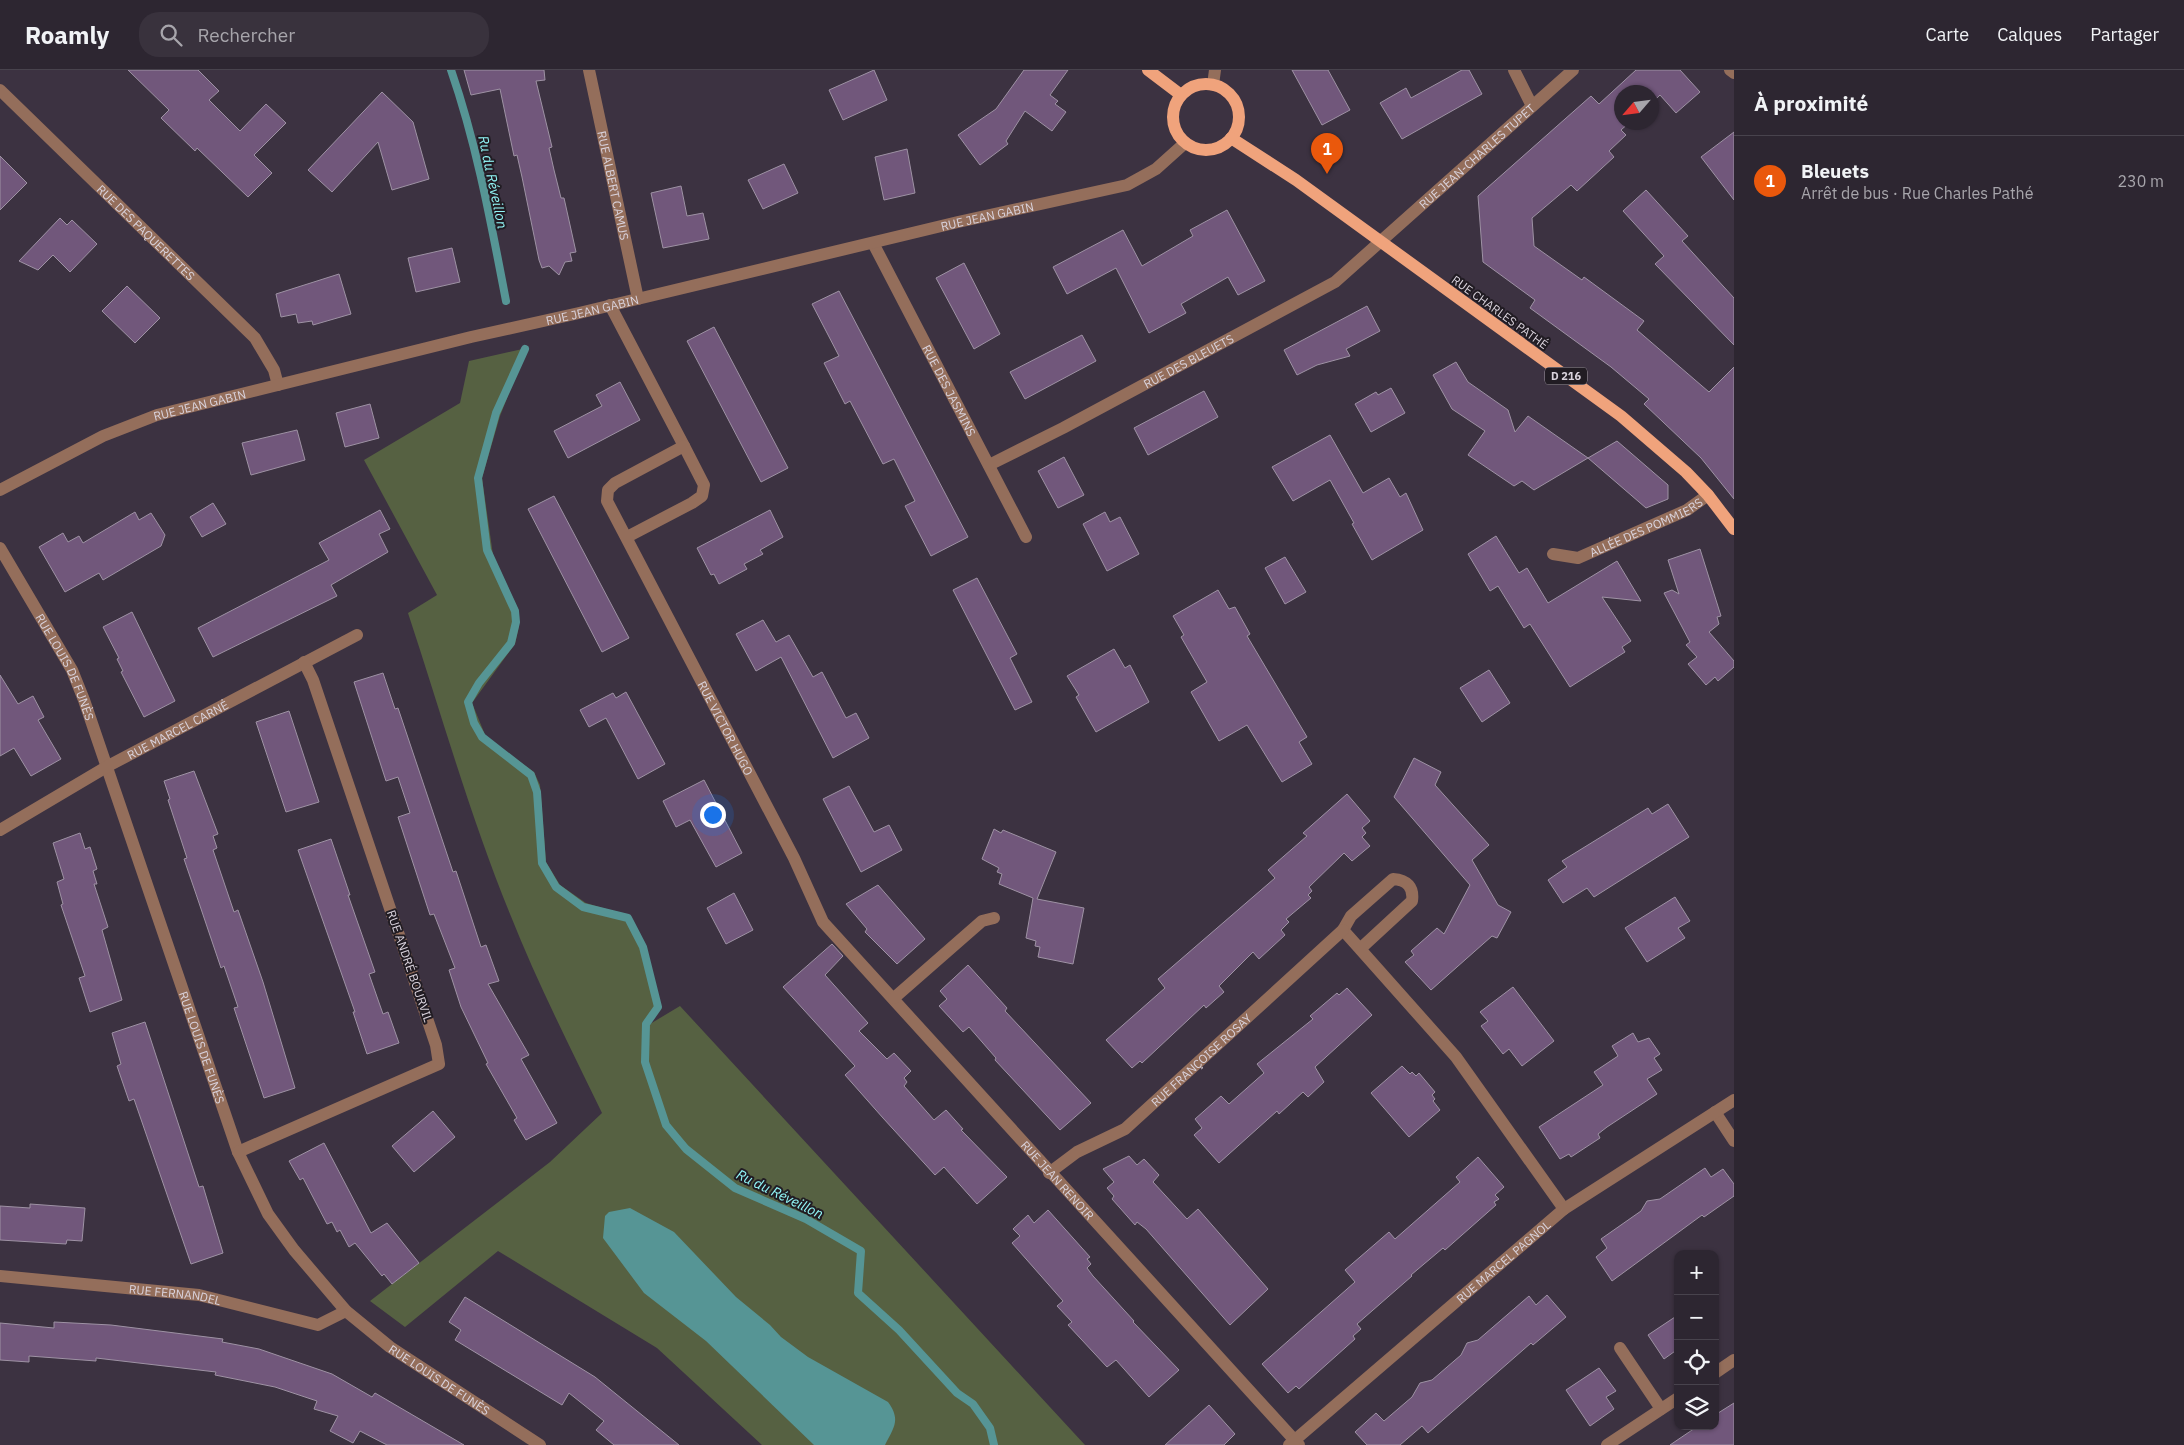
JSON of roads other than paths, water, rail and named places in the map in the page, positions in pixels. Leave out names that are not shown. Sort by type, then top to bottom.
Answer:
[{"type":"main road","points":[[1148,70],[1181,95]]},
{"type":"main road","points":[[1213,85],[1227,93],[1237,106],[1239,117],[1237,128],[1231,138],[1216,148],[1197,149],[1186,143],[1174,127],[1175,105],[1181,95],[1194,86],[1213,85]]},
{"type":"main road","name":"RUE CHARLES PATHÉ","points":[[1231,138],[1296,180],[1621,416],[1660,448],[1708,495],[1734,529]]},
{"type":"street","name":"RUE ALBERT CAMUS","points":[[589,70],[638,299]]},
{"type":"street","points":[[1213,85],[1215,70]]},
{"type":"street","points":[[1514,70],[1532,106]]},
{"type":"street","name":"RUE JEAN-CHARLES TUPET","points":[[1380,242],[1573,70]]},
{"type":"street","points":[[1730,70],[1734,73]]},
{"type":"street","name":"RUE DES PAQUERETTES","points":[[0,90],[255,338],[274,370],[278,384]]},
{"type":"street","name":"RUE JEAN GABIN","points":[[0,490],[103,436],[157,416],[278,384],[958,222],[1127,185],[1156,169],[1186,143]]},
{"type":"street","name":"RUE DES BLEUETS","points":[[989,465],[1063,428],[1335,282],[1380,242]]},
{"type":"street","name":"RUE DES JASMINS","points":[[873,243],[1026,537]]},
{"type":"street","points":[[610,306],[704,485],[702,496],[692,503],[627,537]]},
{"type":"street","name":"RUE VICTOR HUGO","points":[[684,446],[615,483],[608,490],[607,501],[794,858],[823,922]]},
{"type":"street","name":"ALLÉE DES POMMIERS","points":[[1552,554],[1578,558],[1688,510],[1708,495]]},
{"type":"street","name":"RUE LOUIS DE FUNÈS","points":[[0,548],[72,670],[108,766],[238,1152],[268,1214],[294,1250],[346,1311],[390,1347],[540,1445]]},
{"type":"street","name":"RUE MARCEL CARNÉ","points":[[0,830],[108,766],[356,635]]},
{"type":"street","name":"RUE ANDRÉ BOURVIL","points":[[238,1152],[439,1064],[436,1044],[313,680],[304,662]]},
{"type":"street","name":"RUE FRANÇOISE ROSAY","points":[[1050,1173],[1076,1152],[1125,1129],[1344,930],[1351,916],[1393,879],[1400,880],[1409,885],[1413,893],[1412,901],[1360,949]]},
{"type":"street","points":[[894,998],[982,921],[994,918]]},
{"type":"street","name":"RUE JEAN RENOIR","points":[[823,922],[894,998],[1294,1443]]},
{"type":"street","points":[[1344,930],[1456,1057],[1564,1210]]},
{"type":"street","name":"RUE MARCEL PAGNOL","points":[[1294,1443],[1564,1210],[1734,1100]]},
{"type":"street","points":[[1715,1112],[1734,1141]]},
{"type":"street","name":"RUE FERNANDEL","points":[[0,1276],[199,1295],[318,1324],[346,1311]]},
{"type":"street","points":[[1620,1348],[1661,1409]]},
{"type":"street","points":[[1719,1370],[1734,1360]]},
{"type":"street","points":[[1607,1445],[1674,1401]]},
{"type":"waterway","name":"Ru du Réveillon","points":[[451,70],[476,155],[506,301]]},
{"type":"waterway","name":"Ru du Réveillon","points":[[525,349],[496,413],[478,478],[487,550],[515,611],[516,622],[511,643],[479,683],[468,702],[474,723],[482,737],[531,775],[537,792],[542,863],[556,887],[583,907],[628,918],[643,947],[658,1007],[646,1024],[645,1062],[666,1125],[686,1149],[735,1188],[806,1219],[861,1251],[858,1293],[899,1330],[957,1393],[973,1404],[990,1428],[994,1445]]},
{"type":"place","name":"Bleuets","points":[[1327,174]]}]
